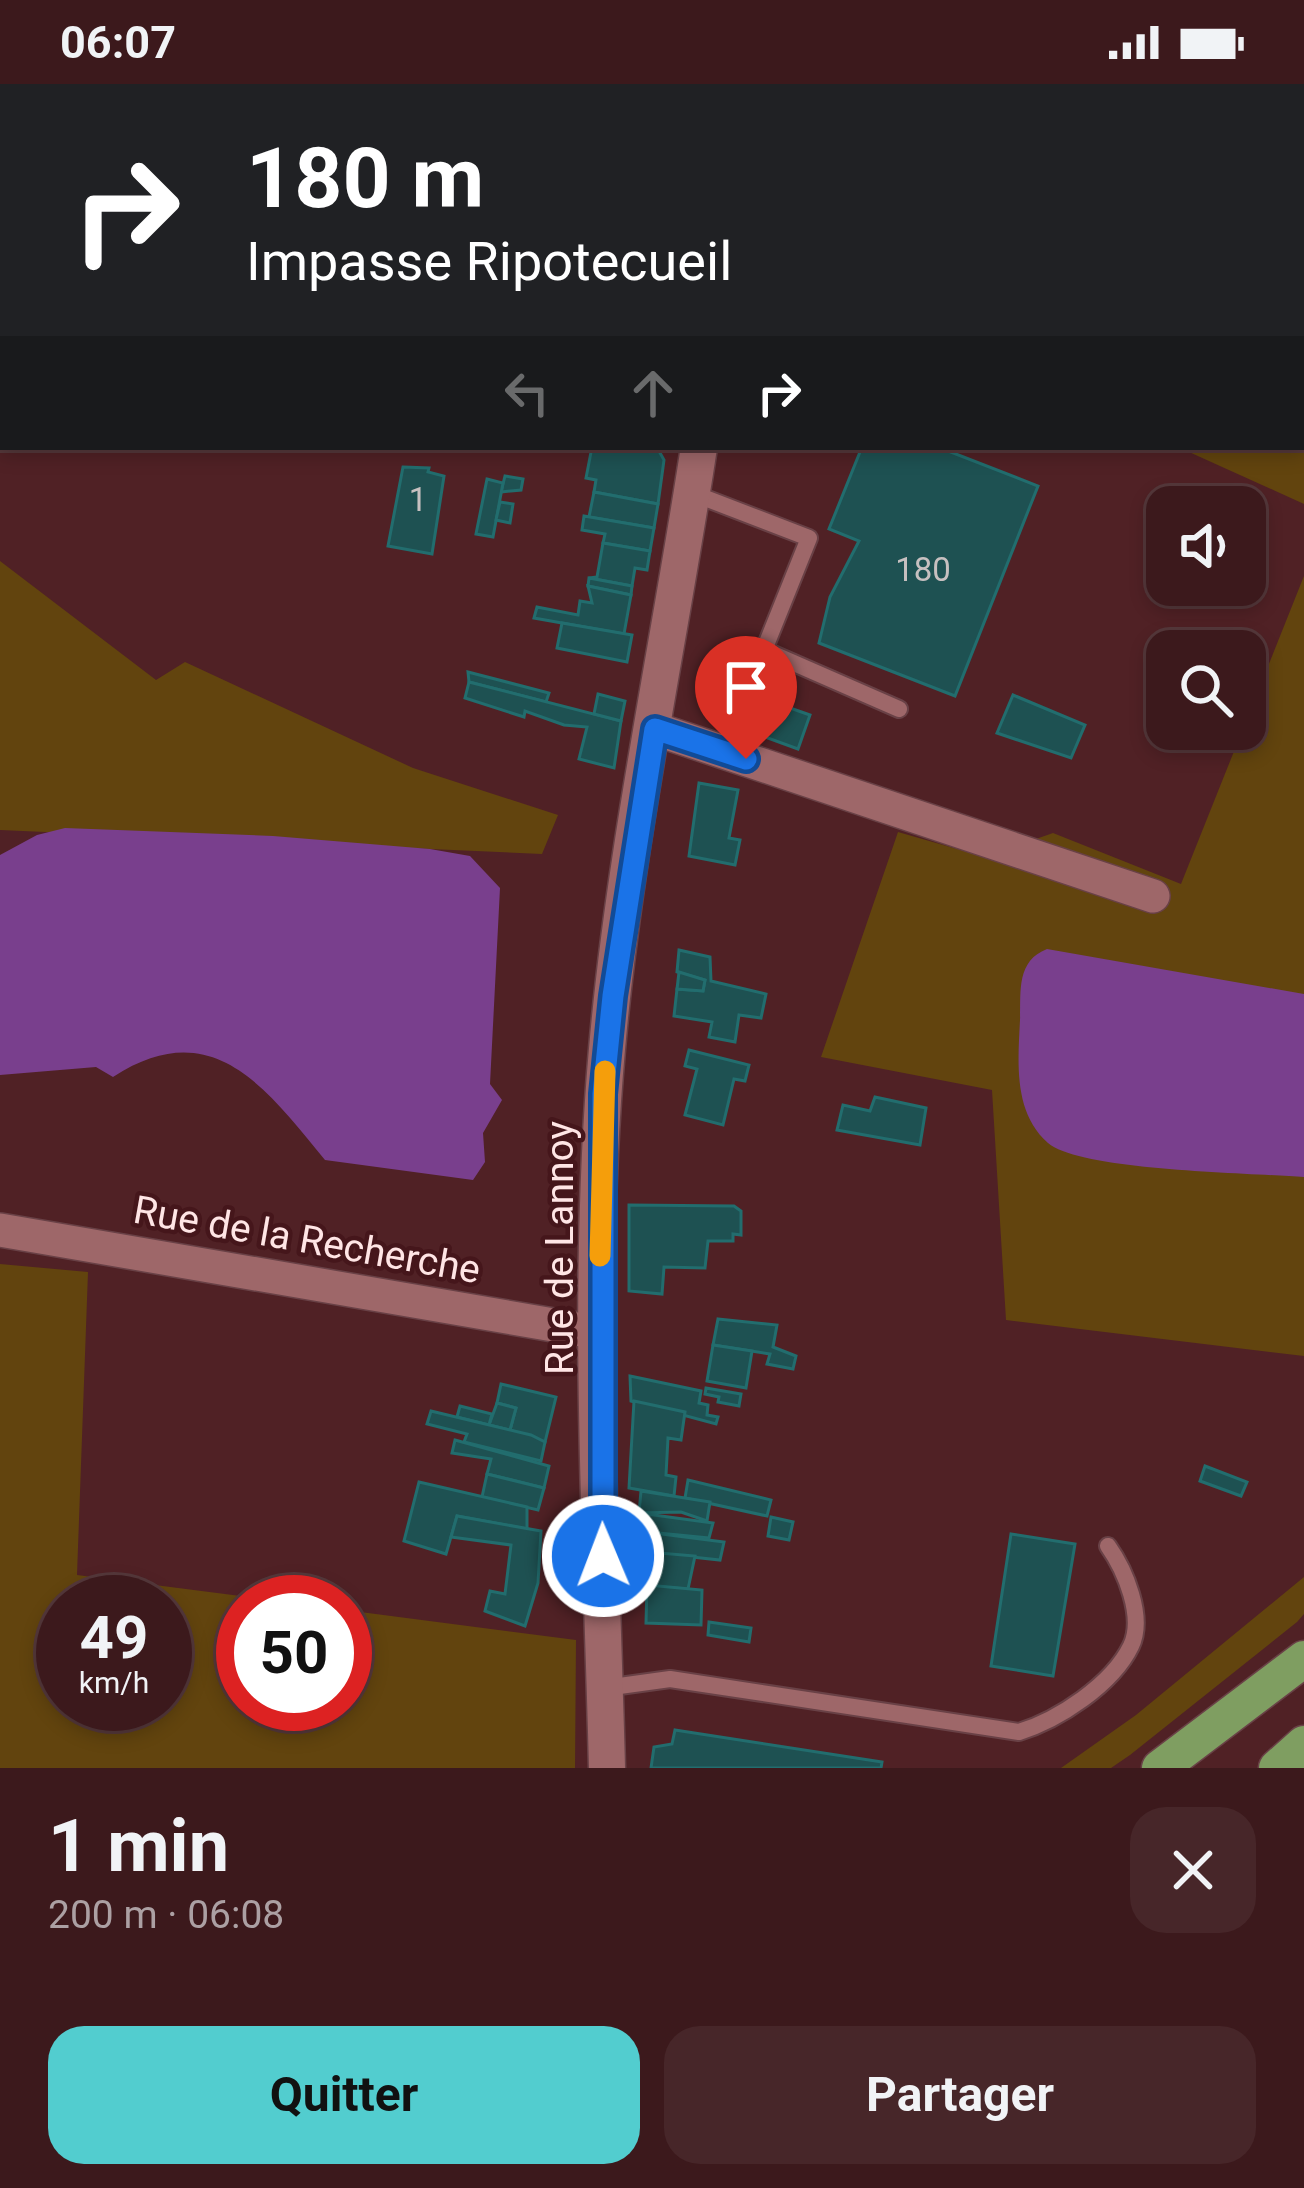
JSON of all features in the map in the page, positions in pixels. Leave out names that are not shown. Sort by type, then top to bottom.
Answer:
[{"type":"highway","points":[[1160,1768],[1304,1659]]},
{"type":"highway","points":[[1191,1768],[1304,1673]]},
{"type":"highway","points":[[1277,1768],[1304,1744]]},
{"type":"main road","name":"Rue de Lannoy","points":[[607,1768],[600,1333],[607,1045],[699,450]]},
{"type":"street","points":[[655,729],[1153,896]]},
{"type":"street","name":"Rue de la Recherche","points":[[0,1230],[600,1333]]},
{"type":"lane","points":[[692,493],[809,538],[764,650],[899,710]]},
{"type":"lane","points":[[605,1688],[670,1679],[1018,1732],[1052,1722],[1113,1670],[1133,1643],[1134,1614],[1126,1582],[1108,1546]]},
{"type":"shaded area","points":[[1185,450],[1304,450],[1304,504]]},
{"type":"shaded area","points":[[0,561],[156,680],[185,662],[413,768],[558,815],[542,854],[0,830]]},
{"type":"shaded area","points":[[1304,576],[1304,1356],[1006,1320],[992,1090],[821,1057],[898,832],[985,857],[1053,833],[1181,884],[1235,750],[1266,750],[1266,671]]},
{"type":"shaded area","points":[[65,828],[273,836],[470,856],[500,888],[490,1084],[502,1100],[483,1133],[485,1162],[473,1180],[325,1160],[258,1085],[208,1056],[179,1053],[148,1059],[113,1077],[96,1067],[0,1075],[0,855],[37,835]]},
{"type":"shaded area","points":[[1047,949],[1304,994],[1304,1177],[1130,1165],[1095,1160],[1048,1143],[1023,1102],[1019,1053],[1022,978],[1030,961]]},
{"type":"shaded area","points":[[0,1264],[88,1272],[77,1575],[36,1575],[36,1731],[192,1731],[192,1590],[216,1593],[216,1731],[372,1731],[372,1614],[576,1640],[575,1768],[0,1768]]},
{"type":"shaded area","points":[[1304,1577],[1304,1614],[1297,1622],[1130,1755],[1111,1768],[1061,1768],[1136,1715]]},
{"type":"building","points":[[591,450],[659,451],[664,460],[658,504],[594,492],[596,480],[586,478]]},
{"type":"building","points":[[861,450],[946,450],[1038,486],[955,696],[819,643],[830,597],[859,541],[829,529]]},
{"type":"building","points":[[403,467],[429,468],[428,472],[444,476],[432,554],[388,546]]},
{"type":"building","points":[[505,476],[523,479],[521,490],[501,492]]},
{"type":"building","points":[[487,479],[503,483],[493,537],[476,534]]},
{"type":"building","points":[[594,492],[658,504],[654,528],[589,517]]},
{"type":"building","points":[[500,502],[513,504],[510,523],[496,520]]},
{"type":"building","points":[[584,516],[654,528],[650,551],[603,543],[605,534],[582,530]]},
{"type":"building","points":[[603,543],[650,551],[647,570],[635,568],[632,586],[589,578],[597,577]]},
{"type":"building","points":[[589,578],[632,586],[631,595],[588,586]]},
{"type":"building","points":[[588,586],[631,595],[624,634],[534,618],[537,607],[578,615],[580,601],[592,603]]},
{"type":"building","points":[[562,623],[632,635],[627,662],[557,648]]},
{"type":"building","points":[[735,670],[765,681],[759,697],[810,715],[798,749],[716,719]]},
{"type":"building","points":[[468,672],[549,693],[546,702],[469,682]]},
{"type":"building","points":[[469,682],[621,721],[614,768],[579,759],[587,727],[564,725],[525,711],[524,717],[465,698]]},
{"type":"building","points":[[598,694],[625,701],[621,721],[594,714]]},
{"type":"building","points":[[1013,695],[1085,725],[1071,758],[997,733]]},
{"type":"building","points":[[699,783],[738,790],[729,838],[740,840],[735,865],[689,856]]},
{"type":"building","points":[[679,950],[710,957],[711,981],[766,994],[761,1018],[739,1015],[735,1042],[709,1037],[712,1022],[674,1016],[677,989],[703,991],[705,980],[677,972]]},
{"type":"building","points":[[679,972],[705,980],[703,991],[677,989]]},
{"type":"building","points":[[689,1050],[749,1065],[745,1081],[734,1079],[723,1125],[685,1115],[697,1069],[685,1066]]},
{"type":"building","points":[[875,1097],[926,1108],[920,1145],[837,1130],[843,1105],[870,1111]]},
{"type":"building","points":[[629,1205],[734,1206],[741,1211],[741,1235],[733,1234],[733,1241],[708,1241],[705,1268],[664,1267],[662,1294],[629,1291]]},
{"type":"building","points":[[718,1319],[777,1325],[773,1347],[796,1356],[793,1369],[767,1364],[770,1354],[713,1345]]},
{"type":"building","points":[[713,1345],[752,1351],[746,1388],[707,1381]]},
{"type":"building","points":[[630,1376],[701,1391],[699,1403],[708,1405],[707,1415],[718,1417],[716,1424],[631,1401]]},
{"type":"building","points":[[501,1384],[556,1397],[545,1442],[510,1430],[516,1408],[497,1403]]},
{"type":"building","points":[[706,1388],[741,1394],[739,1406],[718,1402],[719,1397],[705,1394]]},
{"type":"building","points":[[634,1401],[685,1412],[681,1440],[668,1438],[666,1475],[676,1477],[674,1496],[629,1488]]},
{"type":"building","points":[[497,1403],[516,1408],[510,1430],[489,1425]]},
{"type":"building","points":[[460,1406],[492,1414],[489,1425],[457,1417]]},
{"type":"building","points":[[431,1411],[531,1435],[545,1442],[541,1461],[464,1442],[467,1434],[427,1424]]},
{"type":"building","points":[[455,1440],[549,1466],[544,1488],[487,1474],[491,1459],[452,1453]]},
{"type":"building","points":[[1205,1466],[1247,1482],[1241,1496],[1200,1481]]},
{"type":"building","points":[[487,1474],[544,1488],[538,1510],[482,1497]]},
{"type":"building","points":[[688,1480],[771,1500],[767,1516],[685,1498]]},
{"type":"building","points":[[419,1482],[527,1507],[527,1529],[457,1516],[446,1554],[404,1541]]},
{"type":"building","points":[[641,1491],[710,1502],[707,1521],[681,1512],[639,1513]]},
{"type":"building","points":[[639,1513],[713,1523],[709,1538],[638,1531]]},
{"type":"building","points":[[457,1516],[541,1531],[538,1583],[525,1626],[485,1611],[490,1591],[505,1594],[511,1545],[451,1537]]},
{"type":"building","points":[[771,1517],[793,1522],[789,1540],[768,1536]]},
{"type":"building","points":[[638,1531],[724,1542],[720,1560],[636,1551]]},
{"type":"building","points":[[1011,1534],[1075,1544],[1053,1676],[991,1666]]},
{"type":"building","points":[[636,1551],[695,1556],[688,1589],[634,1585]]},
{"type":"building","points":[[647,1585],[702,1590],[701,1625],[646,1623]]},
{"type":"building","points":[[709,1622],[751,1628],[749,1642],[708,1635]]},
{"type":"building","points":[[675,1730],[882,1762],[881,1768],[651,1768],[654,1747],[672,1744]]},
{"type":"slow traffic","points":[[600,1256],[605,1071]]},
{"type":"route","points":[[603,1556],[603,1094],[613,996],[655,729],[746,759]]}]
